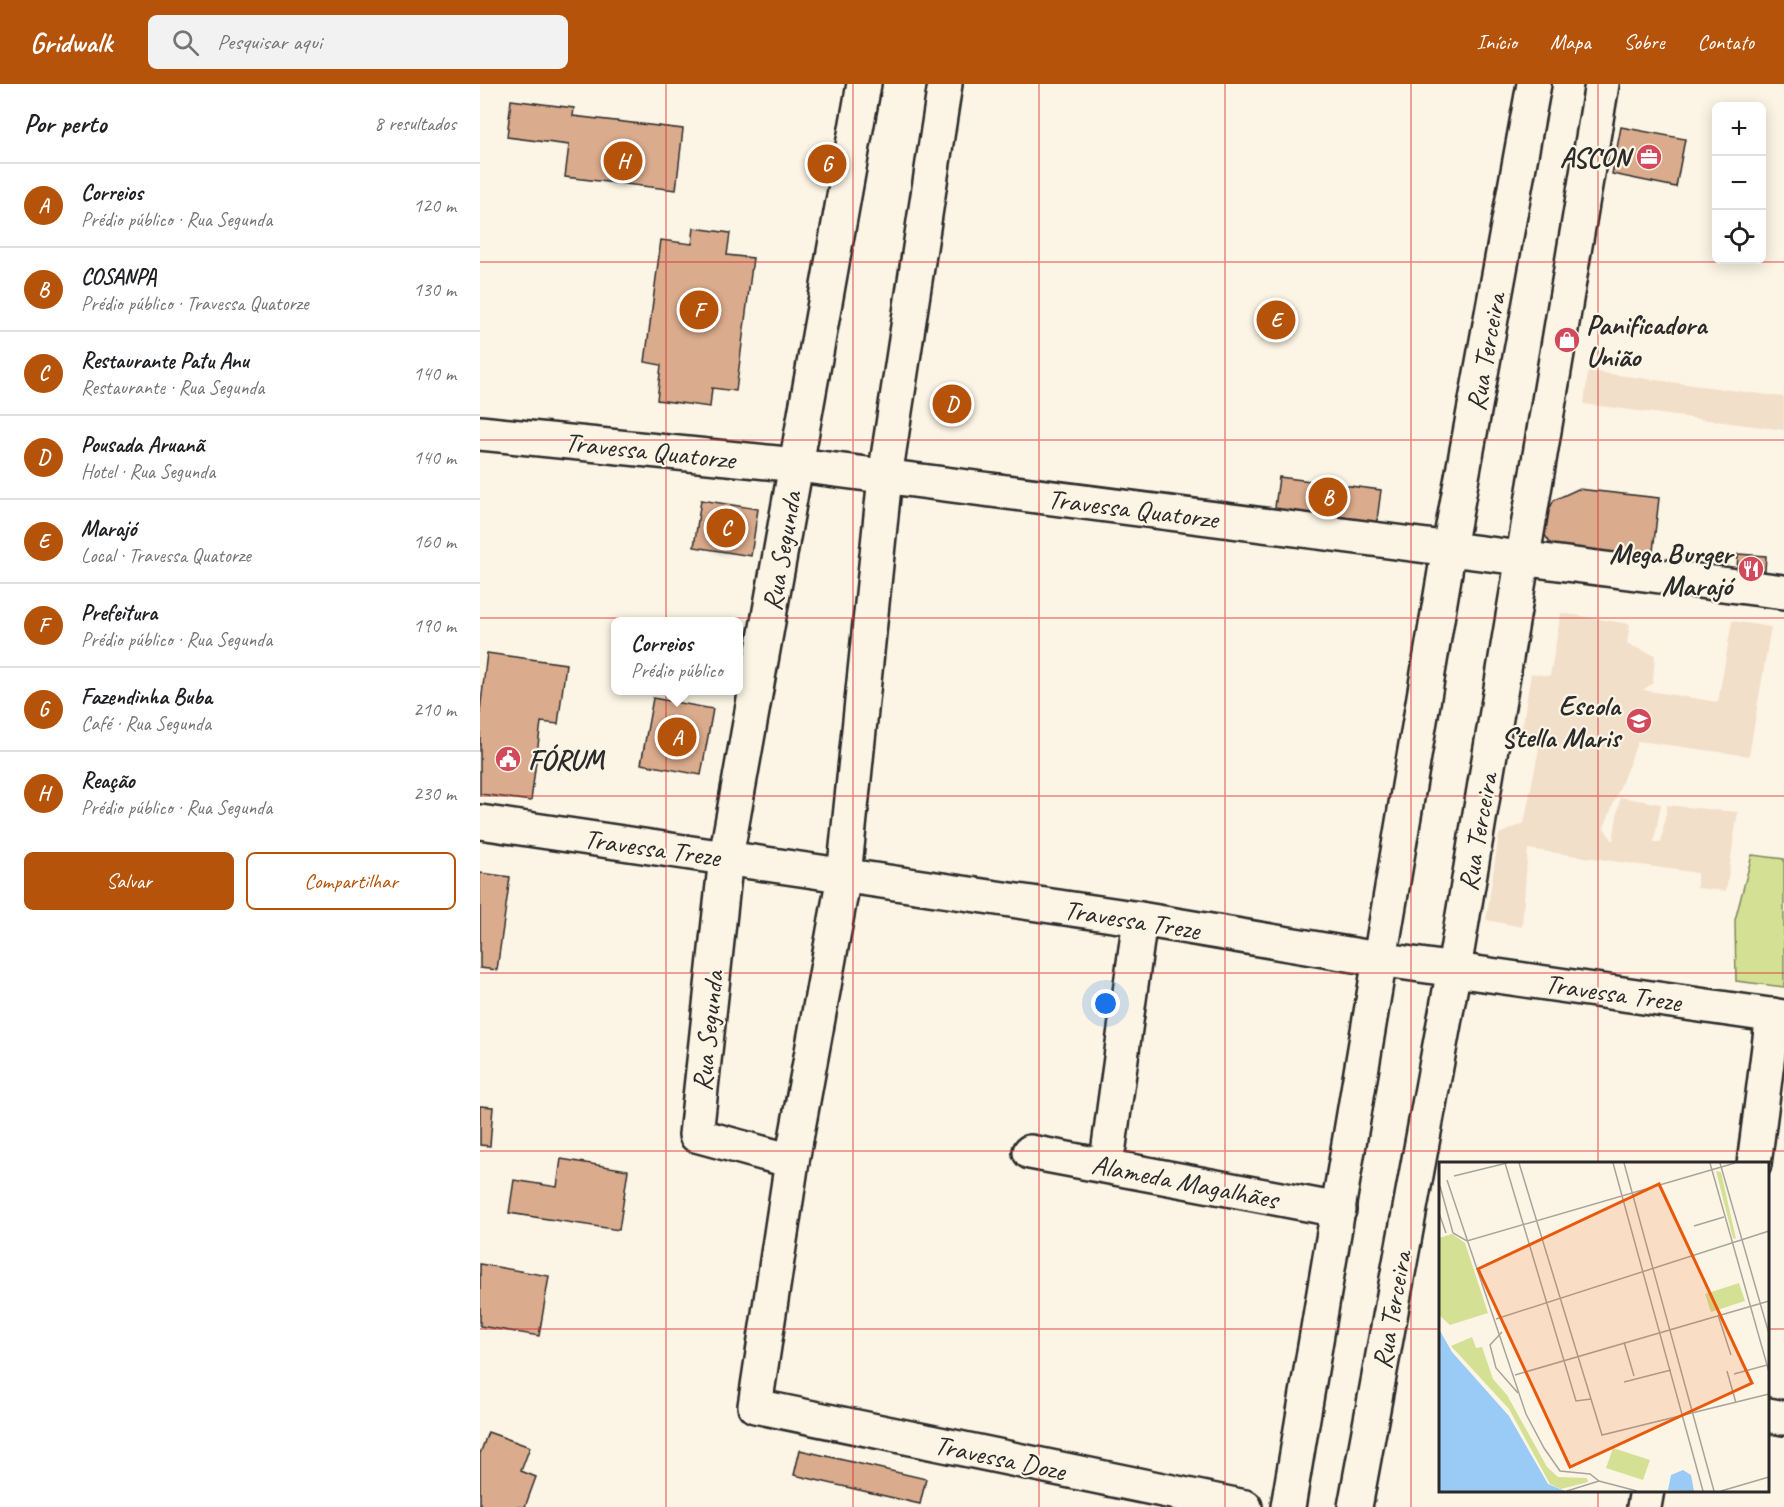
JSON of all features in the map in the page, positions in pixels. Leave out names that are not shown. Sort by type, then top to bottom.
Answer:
[{"type":"street","name":"Rua Segunda","points":[[792,1161],[696,1135],[726,857],[864,84]]},
{"type":"street","points":[[792,1161],[844,876],[885,477],[945,84]]},
{"type":"street","name":"Rua Terceira","points":[[1288,1507],[1339,1210],[1378,959],[1449,548],[1534,84]]},
{"type":"street","name":"Rua Terceira","points":[[1355,1507],[1454,969],[1602,84]]},
{"type":"street","name":"Travessa Quatorze","points":[[480,433],[797,465],[1784,592]]},
{"type":"street","name":"Travessa Treze","points":[[480,822],[1140,919],[1378,959],[1778,1016]]},
{"type":"street","points":[[1108,1146],[1140,919]]},
{"type":"street","points":[[1754,1162],[1778,1016]]},
{"type":"street","name":"Alameda Magalhães","points":[[1030,1152],[1339,1210]]},
{"type":"street","name":"Travessa Doze","points":[[792,1161],[755,1406],[1245,1507]]},
{"type":"street","points":[[1769,1416],[1784,1418]]},
{"type":"street","points":[[1644,1507],[1647,1492]]},
{"type":"shaded area","points":[[1588,371],[1784,397],[1784,430],[1584,404]]},
{"type":"shaded area","name":"Escola Stella Maris","points":[[1561,613],[1630,624],[1627,644],[1655,655],[1653,683],[1643,690],[1718,702],[1732,621],[1771,627],[1749,756],[1638,741],[1604,828],[1613,841],[1620,797],[1661,804],[1654,842],[1661,843],[1667,805],[1738,812],[1726,891],[1697,888],[1697,873],[1528,849],[1522,927],[1486,920],[1499,834],[1524,823],[1540,743],[1520,739],[1531,673],[1550,676]]},
{"type":"green space","points":[[1752,855],[1784,859],[1784,987],[1736,981],[1735,920]]},
{"type":"building","points":[[511,100],[574,108],[573,116],[683,129],[676,190],[565,177],[569,145],[507,137]]},
{"type":"building","name":"ASCON","points":[[1621,127],[1685,139],[1676,187],[1612,174]]},
{"type":"building","points":[[694,228],[730,233],[727,255],[753,258],[736,391],[712,388],[710,407],[657,400],[661,365],[645,362],[661,240],[692,244]]},
{"type":"building","points":[[1279,477],[1381,490],[1376,528],[1325,521],[1327,504],[1318,503],[1316,520],[1274,515]]},
{"type":"building","points":[[1578,489],[1659,498],[1651,569],[1557,553],[1544,534],[1542,523],[1554,500]]},
{"type":"building","points":[[701,500],[758,509],[751,556],[694,547]]},
{"type":"building","name":"Mega Burger Marajó","points":[[1738,554],[1766,556],[1764,584],[1736,582]]},
{"type":"building","name":"FÓRUM","points":[[487,653],[566,664],[558,724],[541,722],[531,801],[480,794],[480,711]]},
{"type":"building","points":[[653,698],[713,709],[701,775],[641,764]]},
{"type":"building","points":[[480,873],[510,877],[497,970],[480,968]]},
{"type":"building","points":[[480,1106],[493,1107],[490,1146],[480,1145]]},
{"type":"building","points":[[561,1159],[628,1170],[619,1230],[509,1213],[514,1180],[557,1187]]},
{"type":"building","points":[[480,1264],[549,1276],[539,1336],[480,1326]]},
{"type":"building","points":[[488,1432],[530,1447],[521,1471],[536,1477],[525,1507],[480,1507],[480,1454]]},
{"type":"building","points":[[800,1450],[926,1479],[920,1504],[794,1475]]},
{"type":"place","name":"ASCON","points":[[1649,157]]},
{"type":"place","name":"Reação","points":[[623,161]]},
{"type":"place","name":"Fazendinha Buba","points":[[827,164]]},
{"type":"place","name":"Prefeitura","points":[[699,310]]},
{"type":"place","name":"Marajó","points":[[1276,320]]},
{"type":"place","name":"Panificadora União","points":[[1567,340]]},
{"type":"place","name":"Pousada Aruanã","points":[[952,404]]},
{"type":"place","name":"COSANPA","points":[[1328,497]]},
{"type":"place","name":"Restaurante Patu Anu","points":[[726,528]]},
{"type":"place","name":"Mega Burger Marajó","points":[[1751,569]]},
{"type":"place","name":"Escola Stella Maris","points":[[1639,721]]},
{"type":"place","name":"Correios","points":[[677,737]]},
{"type":"place","name":"FÓRUM","points":[[508,759]]}]
